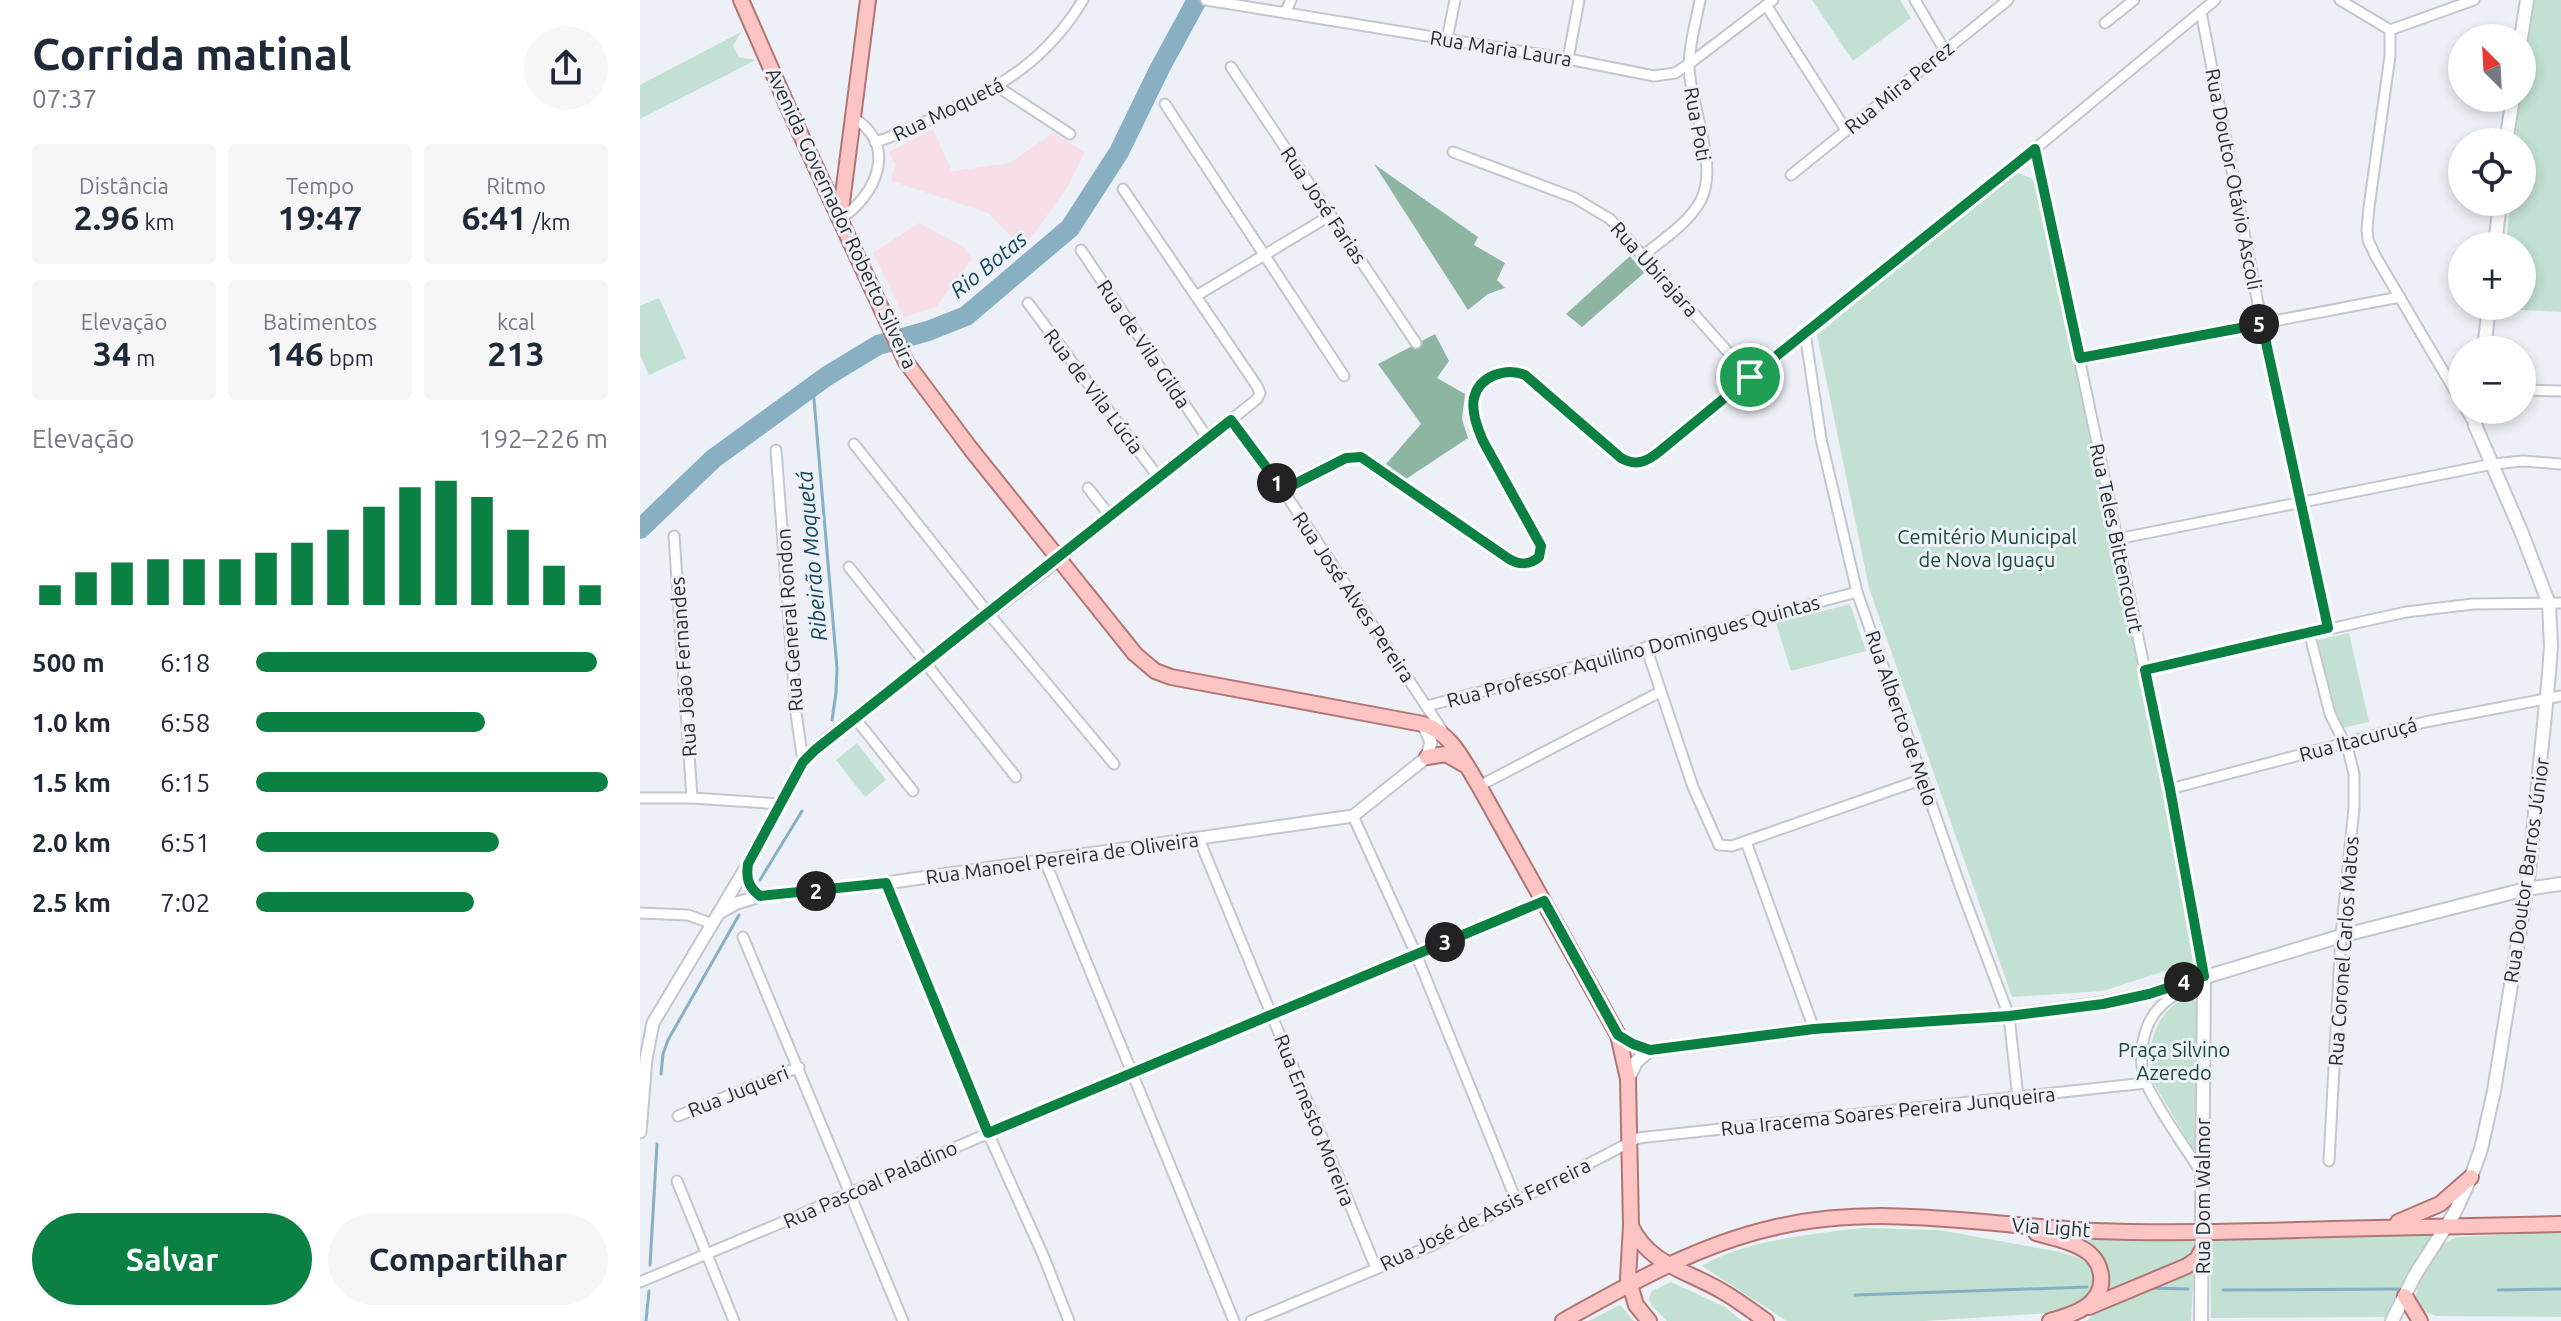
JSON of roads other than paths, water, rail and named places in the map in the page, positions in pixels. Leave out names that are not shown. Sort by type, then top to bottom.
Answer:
[{"type":"main road","points":[[840,219],[868,0]]},
{"type":"main road","points":[[2523,24],[2527,0]]},
{"type":"main road","name":"Avenida Governador Roberto Silveira","points":[[747,2],[818,172],[906,362],[970,448],[1135,654],[1158,673],[1171,677],[1423,724],[1446,737],[1467,766],[1618,1035],[1628,1079],[1629,1285],[1638,1309],[1649,1321]]},
{"type":"main road","points":[[818,172],[829,177],[846,173]]},
{"type":"main road","name":"Rua Doutor Barros Júnior","points":[[2392,1321],[2448,1230],[2481,1149],[2494,1091],[2526,889],[2547,698],[2555,603],[2475,425]]},
{"type":"main road","points":[[1427,757],[1446,754],[1467,766]]},
{"type":"main road","points":[[1618,1035],[1650,1050],[1814,1029],[2009,1016],[2123,1000],[2341,936],[2526,889],[2561,884]]},
{"type":"main road","name":"Rua Dom Walmor","points":[[2201,1321],[2204,976]]},
{"type":"main road","points":[[1628,1079],[1636,1062],[1650,1050]]},
{"type":"main road","points":[[2382,1227],[2440,1204],[2471,1177]]},
{"type":"main road","name":"Via Light","points":[[1563,1321],[1670,1265],[1749,1234],[1832,1217],[1928,1216],[2098,1231],[2202,1232],[2382,1227],[2448,1230],[2561,1224]]},
{"type":"main road","points":[[2004,1224],[2069,1243],[2094,1258],[2101,1271],[2100,1289],[2091,1302],[2078,1312]]},
{"type":"main road","points":[[1631,1226],[1645,1249],[1719,1289],[1766,1321]]},
{"type":"main road","points":[[2050,1321],[2187,1266],[2197,1259],[2202,1250]]},
{"type":"main road","points":[[2405,1296],[2420,1321]]},
{"type":"street","name":"Rua Moquetá","points":[[875,142],[998,87],[1041,52],[1083,0]]},
{"type":"street","name":"Rua Maria Laura","points":[[1208,0],[1654,76],[1675,73],[1769,3]]},
{"type":"street","points":[[1285,13],[1291,0]]},
{"type":"street","points":[[1447,39],[1455,0]]},
{"type":"street","points":[[1568,59],[1579,0]]},
{"type":"street","name":"Rua Poti","points":[[1644,255],[1687,218],[1699,204],[1705,189],[1705,155],[1691,90],[1689,64],[1700,0]]},
{"type":"street","points":[[1915,0],[1945,51]]},
{"type":"street","name":"Rua Mira Perez","points":[[1791,175],[2008,0]]},
{"type":"street","points":[[2105,23],[2134,0]]},
{"type":"street","points":[[1283,490],[1346,458],[1361,457],[1509,559],[1528,563],[1539,557],[1541,546],[1483,441],[1474,412],[1475,394],[1485,382],[1507,372],[1525,375],[1621,458],[1637,463],[1649,459],[2215,0]]},
{"type":"street","points":[[2340,0],[2390,30],[2474,0]]},
{"type":"street","points":[[1769,3],[1846,130]]},
{"type":"street","name":"Rua Doutor Otávio Ascoli","points":[[2201,12],[2262,324],[2328,628]]},
{"type":"street","points":[[2390,30],[2390,56],[2368,240],[2448,379]]},
{"type":"street","name":"Rua José Farias","points":[[1231,67],[1416,343]]},
{"type":"street","points":[[998,87],[1070,134]]},
{"type":"street","points":[[1165,104],[1344,376]]},
{"type":"street","points":[[840,219],[857,206],[874,185],[879,163],[875,142],[865,127],[852,117]]},
{"type":"street","name":"Rua Teles Bittencourt","points":[[2035,149],[2170,789],[2204,976]]},
{"type":"street","name":"Rua Ubirajara","points":[[1453,152],[1596,208],[1644,255],[1750,377]]},
{"type":"street","points":[[640,1132],[646,1023],[716,919],[803,762],[1257,399],[1260,391],[1123,189]]},
{"type":"street","points":[[1196,296],[1331,215]]},
{"type":"street","name":"Rua de Vila Gilda","points":[[1081,250],[1208,439]]},
{"type":"street","points":[[2080,358],[2400,297]]},
{"type":"street","name":"Rua de Vila Lúcia","points":[[1028,303],[1159,478]]},
{"type":"street","name":"Rua Alberto de Melo","points":[[1805,333],[1821,439],[1857,592],[2009,1016],[2018,1098]]},
{"type":"street","points":[[2536,390],[2561,391]]},
{"type":"street","name":"Rua José Alves Pereira","points":[[1231,420],[1283,490],[1446,737]]},
{"type":"street","points":[[854,444],[989,614],[1114,764]]},
{"type":"street","name":"Rua General Rondon","points":[[776,450],[796,713],[803,762]]},
{"type":"street","points":[[2117,539],[2493,464],[2523,461],[2561,464]]},
{"type":"street","points":[[1088,488],[1111,517]]},
{"type":"street","name":"Rua João Fernandes","points":[[674,536],[692,798]]},
{"type":"street","points":[[849,567],[1016,777]]},
{"type":"street","name":"Rua Professor Aquilino Domingues Quintas","points":[[1423,724],[1427,706],[1857,592]]},
{"type":"street","points":[[2145,670],[2309,632],[2444,607],[2555,603]]},
{"type":"street","name":"Rua Coronel Carlos Matos","points":[[2309,632],[2330,714],[2351,761],[2354,791],[2341,936],[2329,1161]]},
{"type":"street","points":[[1646,647],[1693,787],[1716,841],[1725,847],[1923,779]]},
{"type":"street","points":[[1479,786],[1660,692]]},
{"type":"street","name":"Rua Itacuruçá","points":[[2170,789],[2425,722],[2561,696]]},
{"type":"street","points":[[855,718],[913,791]]},
{"type":"street","points":[[1423,724],[1431,742],[1427,757],[1353,816],[1416,954],[1516,1200]]},
{"type":"street","points":[[640,798],[781,804]]},
{"type":"street","name":"Rua Manoel Pereira de Oliveira","points":[[716,919],[737,903],[760,896],[886,883],[1353,816]]},
{"type":"street","name":"Rua Ernesto Moreira","points":[[1199,839],[1376,1268]]},
{"type":"street","points":[[1746,842],[1814,1029]]},
{"type":"street","points":[[1045,861],[1234,1321]]},
{"type":"street","points":[[748,864],[748,882],[760,896]]},
{"type":"street","points":[[886,883],[1069,1321]]},
{"type":"street","name":"Rua Pascoal Paladino","points":[[640,1282],[1130,1072],[1544,901]]},
{"type":"street","points":[[640,913],[716,919]]},
{"type":"street","points":[[743,937],[903,1321]]},
{"type":"street","points":[[2202,1174],[2146,1083],[2142,1056],[2149,1023],[2159,1008],[2204,976]]},
{"type":"street","name":"Rua Juqueri","points":[[678,1116],[799,1067]]},
{"type":"street","name":"Rua Iracema Soares Pereira Junqueira","points":[[1629,1141],[2146,1083]]},
{"type":"street","name":"Rua José de Assis Ferreira","points":[[1251,1321],[1431,1246],[1629,1141]]},
{"type":"street","points":[[677,1181],[734,1321]]},
{"type":"waterway","name":"Rio Botas","points":[[640,529],[713,459],[827,376],[878,345],[966,316],[1070,228],[1119,152],[1197,0]]},
{"type":"waterway","name":"Ribeirão Moquetá","points":[[813,388],[837,668],[832,720]]},
{"type":"waterway","name":"Ribeirão Moquetá","points":[[760,880],[802,811]]},
{"type":"waterway","name":"Ribeirão Moquetá","points":[[661,1074],[668,1040],[739,915]]},
{"type":"waterway","name":"Ribeirão Moquetá","points":[[650,1265],[657,1144]]},
{"type":"waterway","points":[[1855,1295],[2087,1287]]},
{"type":"waterway","points":[[2149,1288],[2188,1289]]},
{"type":"waterway","points":[[2223,1290],[2399,1289]]},
{"type":"waterway","points":[[2498,1290],[2561,1289]]},
{"type":"waterway","name":"Ribeirão Moquetá","points":[[646,1321],[649,1291]]},
{"type":"park label","name":"Cemitério Municipal de Nova Iguaçu","points":[[1987,548]]},
{"type":"park label","name":"Praça Silvino Azeredo","points":[[2174,1060]]}]
